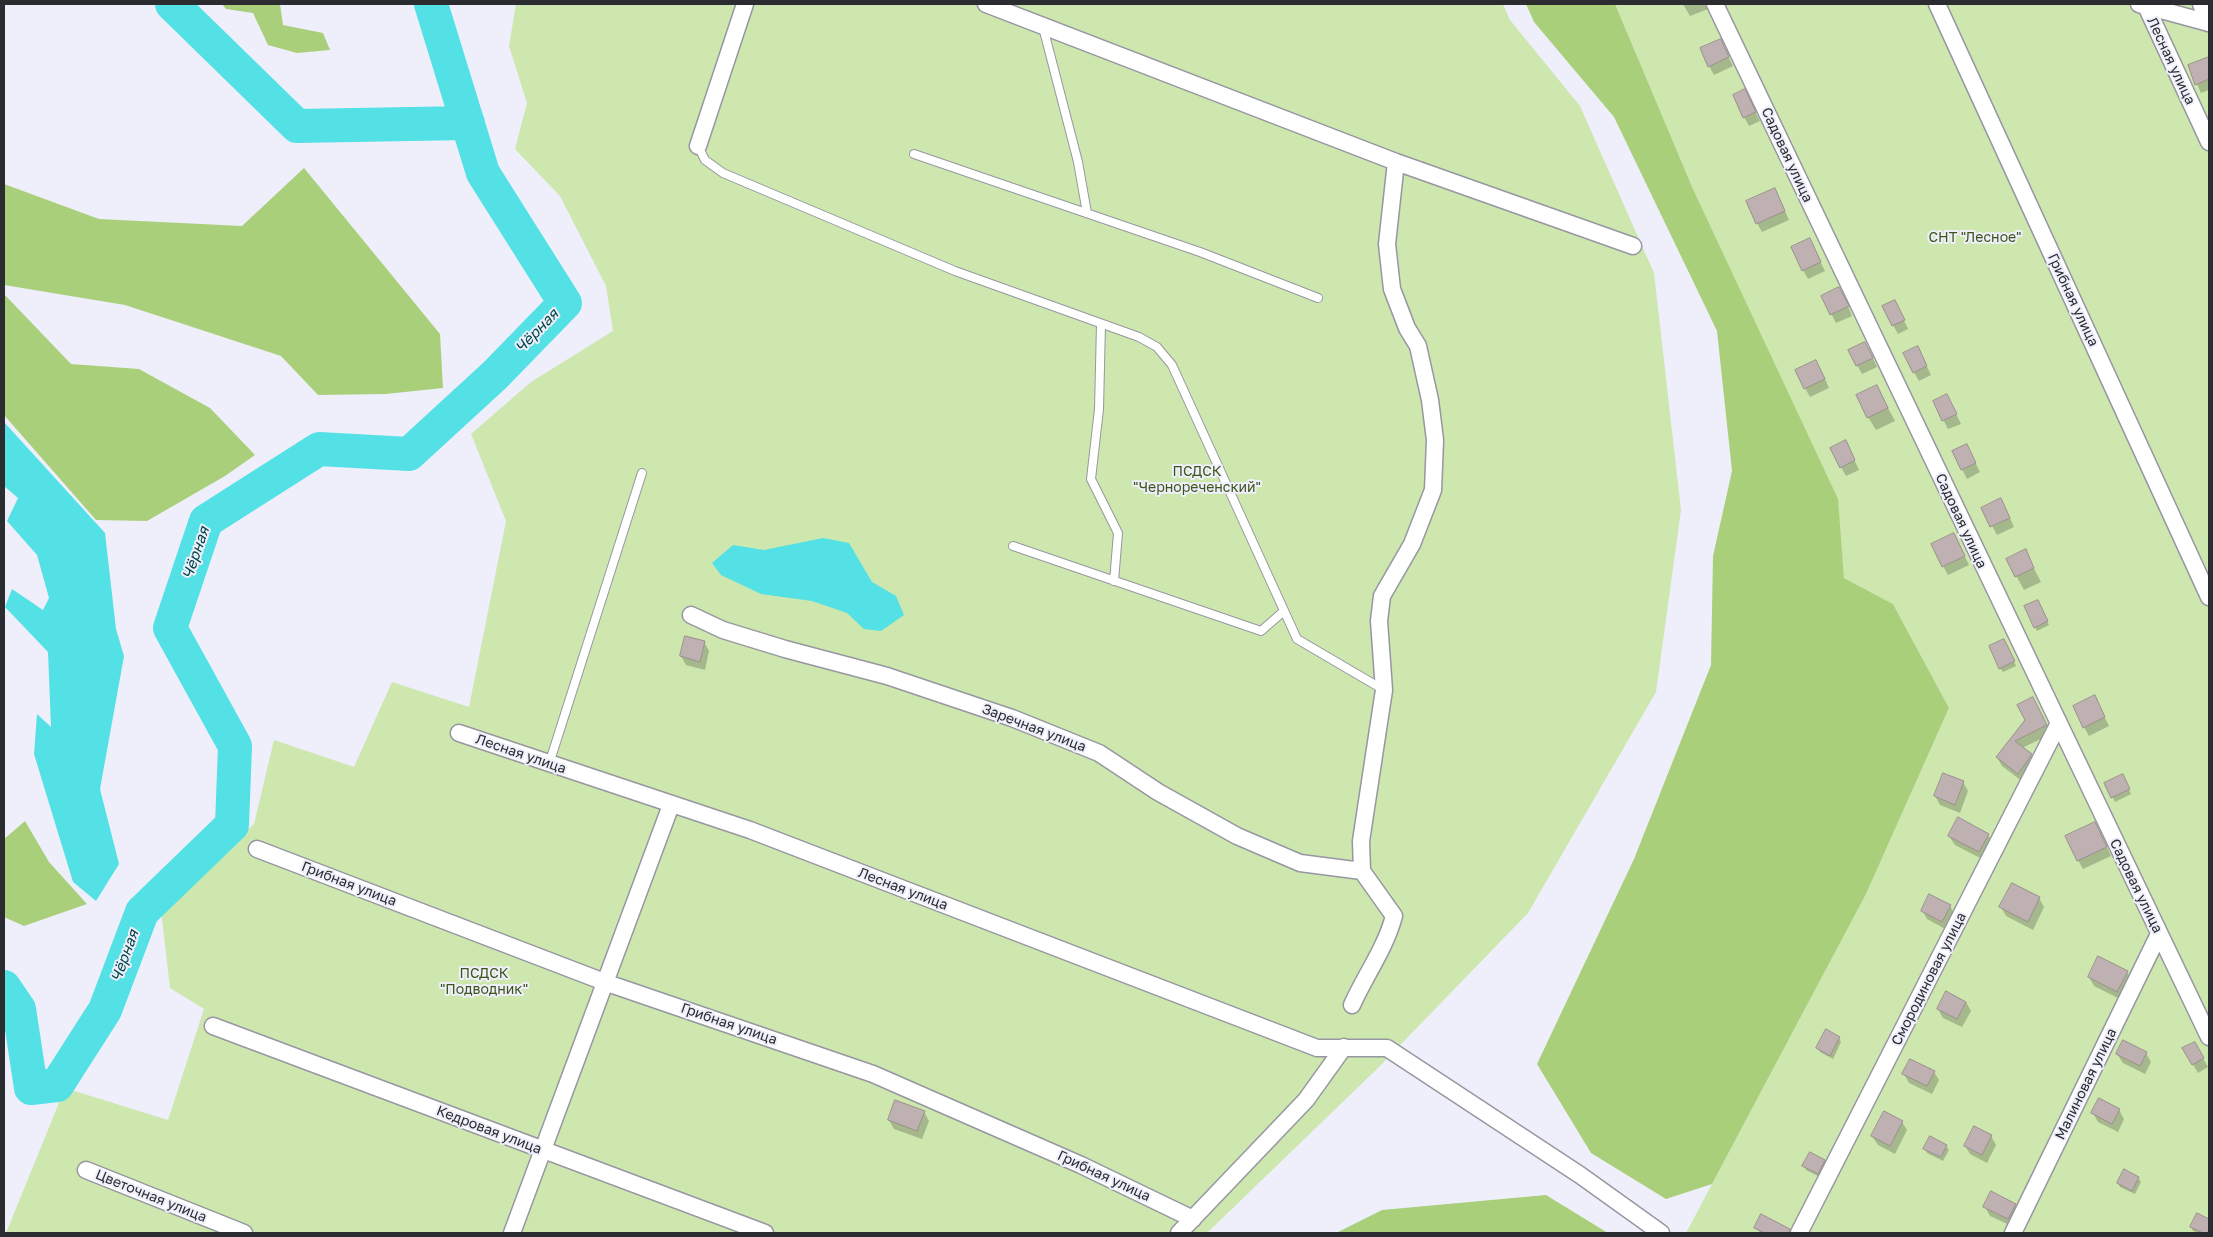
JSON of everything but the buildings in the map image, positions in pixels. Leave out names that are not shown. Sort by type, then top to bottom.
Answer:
[{"type":"street","points":[[698,146],[745,4]]},
{"type":"street","points":[[986,4],[1043,28],[1396,162],[1633,246]]},
{"type":"street","name":"Садовая улица","points":[[1715,4],[2058,725],[2209,1037]]},
{"type":"street","name":"Грибная улица","points":[[1937,4],[2209,597]]},
{"type":"street","points":[[2201,4],[2209,23]]},
{"type":"street","points":[[2142,5],[2209,23]]},
{"type":"street","name":"Лесная улица","points":[[2142,5],[2209,142]]},
{"type":"street","points":[[1352,1005],[1364,977],[1388,941],[1394,916],[1362,871],[1361,841],[1384,690],[1379,621],[1382,596],[1412,544],[1433,490],[1435,440],[1430,400],[1418,346],[1407,328],[1392,289],[1387,244],[1396,162]]},
{"type":"street","name":"Заречная улица","points":[[691,615],[723,630],[784,649],[886,676],[1021,721],[1099,753],[1158,792],[1237,836],[1300,863],[1362,871]]},
{"type":"street","name":"Смородиновая улица","points":[[1799,1233],[2058,725]]},
{"type":"street","name":"Лесная улица","points":[[459,733],[750,830],[1317,1048],[1387,1048],[1572,1170],[1661,1233]]},
{"type":"street","points":[[512,1233],[542,1149],[607,983],[671,805]]},
{"type":"street","name":"Грибная улица","points":[[257,849],[607,983],[873,1074],[1081,1165],[1193,1219]]},
{"type":"street","name":"Малиновая улица","points":[[2012,1233],[2159,934]]},
{"type":"street","name":"Кедровая улица","points":[[213,1026],[765,1233]]},
{"type":"street","points":[[1179,1233],[1306,1100],[1344,1047]]},
{"type":"street","name":"Цветочная улица","points":[[86,1170],[244,1233]]},
{"type":"lane","points":[[1043,28],[1078,162],[1087,214]]},
{"type":"lane","points":[[698,146],[705,160],[723,173],[955,271],[1139,337],[1157,347],[1172,365],[1297,639],[1384,690]]},
{"type":"lane","points":[[914,154],[1200,252],[1318,298]]},
{"type":"lane","points":[[1101,324],[1099,409],[1091,479],[1118,533],[1114,580]]},
{"type":"lane","points":[[550,764],[642,473]]},
{"type":"lane","points":[[1013,546],[1261,631],[1284,611]]},
{"type":"green space","points":[[222,4],[280,4],[283,25],[323,33],[330,50],[297,53],[268,45],[253,13],[226,9]]},
{"type":"green space","name":"ПСДСК \"Чернореченский\"","points":[[516,4],[1503,4],[1510,20],[1580,106],[1654,273],[1681,510],[1656,692],[1528,913],[1378,1068],[1207,1233],[6,1233],[65,1088],[168,1120],[204,1009],[170,988],[161,911],[254,824],[274,740],[354,767],[392,682],[469,707],[506,521],[471,434],[531,382],[613,331],[606,286],[560,196],[515,149],[527,103],[509,46]]},
{"type":"green space","points":[[1526,4],[1615,4],[1693,189],[1838,499],[1844,578],[1893,604],[1949,708],[1866,894],[1712,1184],[1666,1199],[1591,1153],[1537,1064],[1634,859],[1711,665],[1713,556],[1732,471],[1717,331],[1614,117],[1534,22]]},
{"type":"green space","name":"СНТ \"Лесное\"","points":[[1615,4],[2209,4],[2209,1233],[1686,1233],[1866,894],[1949,708],[1893,604],[1844,578],[1837,499],[1693,189]]},
{"type":"green space","points":[[304,168],[440,334],[443,388],[386,394],[318,395],[281,356],[125,305],[4,285],[4,184],[99,219],[242,226]]},
{"type":"green space","points":[[4,294],[71,364],[139,369],[210,408],[255,455],[225,476],[147,521],[96,520],[4,415]]},
{"type":"green space","points":[[25,821],[49,862],[87,904],[24,926],[4,917],[4,839]]},
{"type":"green space","points":[[1546,1195],[1608,1233],[1336,1233],[1382,1210]]},
{"type":"water","points":[[4,422],[105,533],[116,629],[124,656],[100,789],[119,864],[96,901],[73,882],[34,754],[37,714],[51,727],[48,652],[5,607],[12,589],[43,610],[49,598],[37,555],[7,521],[18,498],[4,486]]},
{"type":"water","points":[[823,538],[849,543],[872,582],[896,596],[904,615],[881,631],[864,629],[847,613],[812,601],[761,594],[721,575],[712,563],[733,545],[764,550]]},
{"type":"waterway","points":[[172,4],[297,126],[468,123]]},
{"type":"waterway","name":"Чёрная","points":[[4,987],[19,1009],[31,1088],[57,1085],[105,1010],[142,912],[232,825],[235,746],[170,628],[206,521],[319,449],[409,454],[495,375],[565,303],[483,173],[431,4]]},
{"type":"park label","name":"ПСДСК \"Подводник\"","points":[[484,982]]}]
